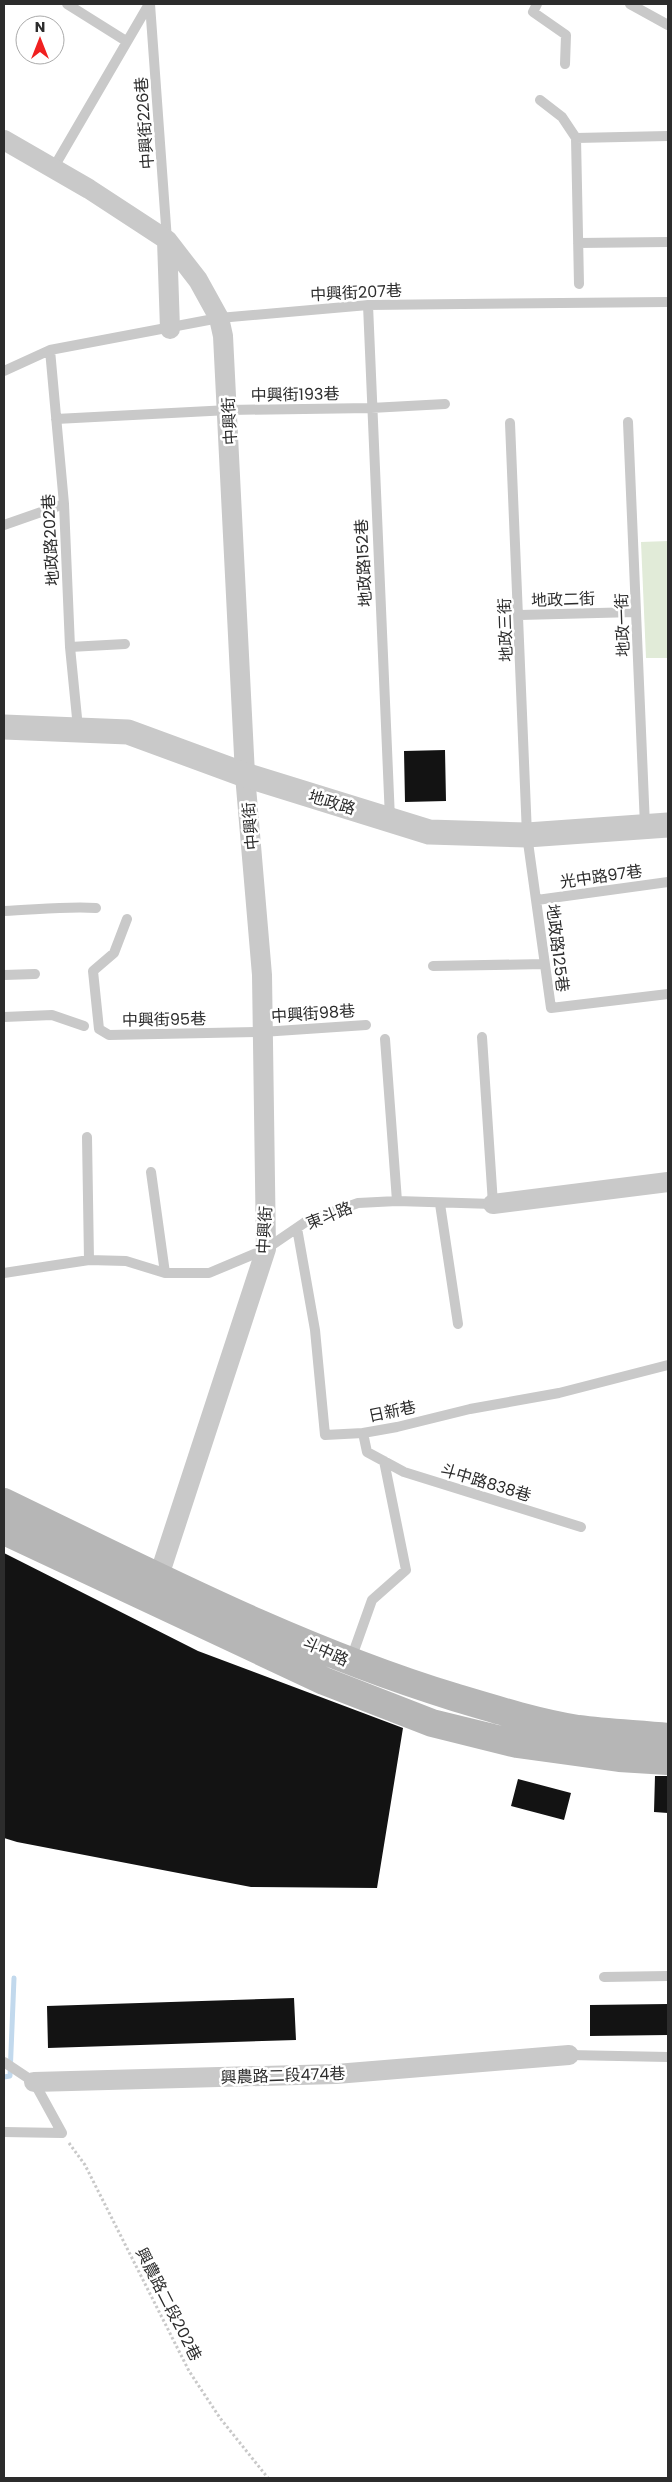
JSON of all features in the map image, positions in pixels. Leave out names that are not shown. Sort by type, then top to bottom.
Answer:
[{"type":"main road","name":"斗中路","points":[[4,1502],[271,1654],[324,1681],[432,1723],[517,1744],[619,1758],[668,1761]]},
{"type":"main road","name":"斗中路","points":[[4,1531],[387,1676],[514,1715],[578,1728],[668,1737]]},
{"type":"street","name":"中興街","points":[[4,140],[54,167],[167,240],[198,280],[220,318],[223,336],[245,775],[262,975],[266,1249],[155,1589]]},
{"type":"street","points":[[167,240],[170,329]]},
{"type":"street","name":"地政路","points":[[4,727],[78,728],[128,732],[245,775],[429,832],[527,835],[657,826]]},
{"type":"street","name":"東斗路","points":[[493,1204],[668,1182]]},
{"type":"street","name":"興農路二段474巷","points":[[34,2082],[336,2074],[569,2055]]},
{"type":"lane","points":[[67,4],[126,41]]},
{"type":"lane","points":[[54,167],[126,41],[150,4]]},
{"type":"lane","name":"中興街226巷","points":[[150,4],[167,240]]},
{"type":"lane","points":[[537,4],[533,12],[566,35],[565,64]]},
{"type":"lane","points":[[630,4],[668,25]]},
{"type":"lane","points":[[540,100],[562,117],[576,138],[579,284]]},
{"type":"lane","points":[[576,138],[668,136]]},
{"type":"lane","points":[[578,243],[668,242]]},
{"type":"lane","name":"中興街207巷","points":[[4,371],[50,350],[170,329],[220,318],[368,305],[668,302]]},
{"type":"lane","name":"地政路152巷","points":[[368,305],[390,820]]},
{"type":"lane","name":"地政路202巷","points":[[50,350],[64,504],[70,647],[78,728]]},
{"type":"lane","name":"中興街193巷","points":[[56,419],[228,410],[371,408],[445,404]]},
{"type":"lane","name":"地政一街","points":[[628,422],[636,612],[657,826]]},
{"type":"lane","name":"地政三街","points":[[510,423],[520,615],[527,835]]},
{"type":"lane","points":[[4,525],[64,504]]},
{"type":"lane","name":"地政二街","points":[[520,615],[636,612]]},
{"type":"lane","points":[[70,647],[125,644]]},
{"type":"lane","name":"地政路125巷","points":[[527,835],[551,1008],[668,994]]},
{"type":"lane","name":"光中路97巷","points":[[537,900],[668,882]]},
{"type":"lane","points":[[4,911],[68,906],[96,908]]},
{"type":"lane","name":"中興街95巷","points":[[127,919],[114,953],[93,971],[99,1029],[109,1035],[262,1032]]},
{"type":"lane","points":[[433,966],[546,964]]},
{"type":"lane","points":[[4,975],[34,974]]},
{"type":"lane","points":[[4,1017],[52,1015],[84,1026]]},
{"type":"lane","name":"中興街98巷","points":[[262,1032],[366,1025]]},
{"type":"lane","points":[[482,1036],[493,1204]]},
{"type":"lane","points":[[385,1039],[397,1201]]},
{"type":"lane","points":[[88,1137],[89,1260]]},
{"type":"lane","points":[[151,1172],[165,1273]]},
{"type":"lane","name":"東斗路","points":[[4,1272],[89,1260],[126,1261],[165,1273],[209,1273],[266,1249],[307,1221],[358,1203],[397,1201],[440,1204],[493,1204]]},
{"type":"lane","points":[[440,1204],[458,1324]]},
{"type":"lane","name":"日新巷","points":[[297,1228],[315,1330],[325,1435],[363,1433],[559,1392],[668,1365]]},
{"type":"lane","name":"斗中路838巷","points":[[363,1433],[367,1452],[404,1472],[581,1526]]},
{"type":"lane","points":[[349,1662],[372,1600],[406,1570],[384,1461]]},
{"type":"lane","points":[[604,1977],[668,1976]]},
{"type":"lane","points":[[569,2055],[668,2057]]},
{"type":"lane","points":[[4,2062],[34,2082],[62,2133],[4,2132]]},
{"type":"path","name":"興農路二段202巷","points":[[62,2133],[85,2165],[189,2371],[220,2418],[268,2478]]},
{"type":"green space","points":[[668,541],[668,658],[646,658],[641,542]]},
{"type":"building","points":[[445,750],[446,801],[405,802],[404,751]]},
{"type":"building","points":[[4,1553],[198,1651],[403,1728],[377,1888],[251,1887],[4,1838]]},
{"type":"building","points":[[655,1776],[668,1776],[668,1813],[654,1812]]},
{"type":"building","points":[[518,1779],[571,1793],[564,1820],[511,1806]]},
{"type":"building","points":[[294,1998],[296,2040],[48,2048],[47,2006]]},
{"type":"building","points":[[668,2004],[668,2035],[590,2036],[590,2005]]},
{"type":"waterway","points":[[4,2077],[10,2076],[14,1978]]}]
